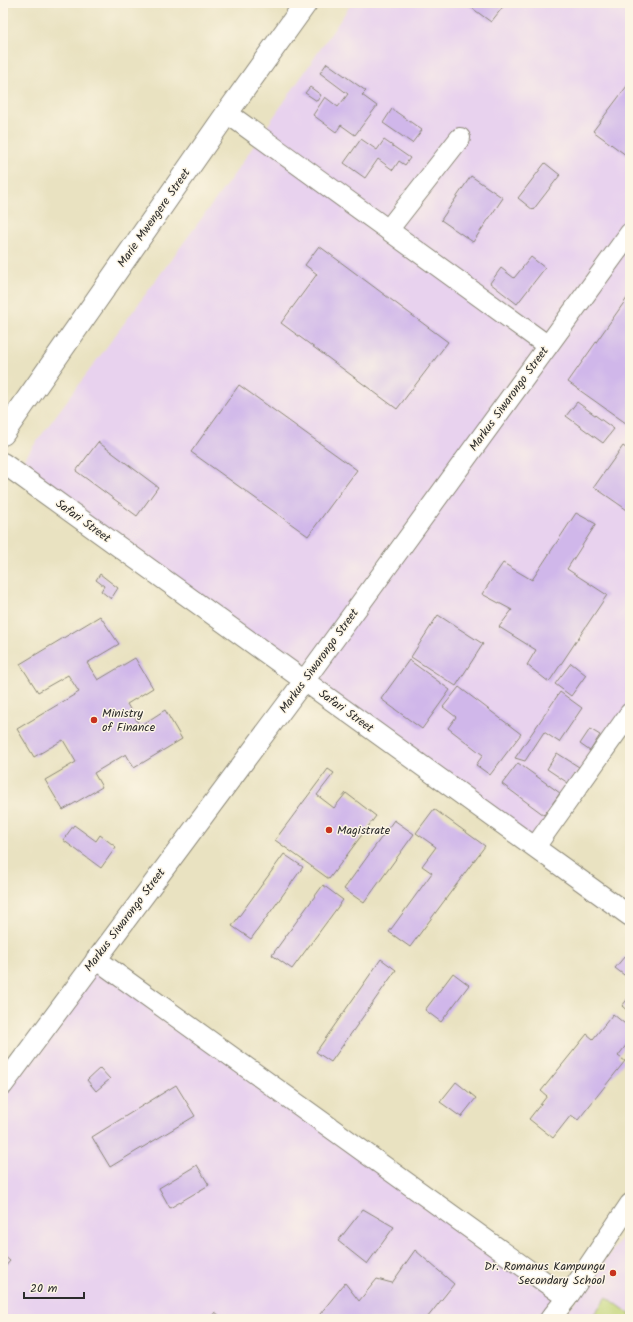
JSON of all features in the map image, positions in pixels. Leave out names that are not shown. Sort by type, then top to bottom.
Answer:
[{"type":"main road","name":"Marie Mwengere Street","points":[[3,434],[306,3]]},
{"type":"street","points":[[227,114],[548,346]]},
{"type":"street","points":[[388,230],[460,138]]},
{"type":"street","name":"Markus Siwarongo Street","points":[[3,1085],[304,681],[630,233]]},
{"type":"street","name":"Safari Street","points":[[3,463],[630,916]]},
{"type":"street","points":[[535,847],[630,713]]},
{"type":"street","points":[[96,959],[567,1298]]},
{"type":"street","points":[[550,1319],[567,1298],[630,1204]]},
{"type":"shaded area","points":[[352,3],[630,3],[630,713],[535,847],[304,681],[97,960],[562,1295],[543,1319],[3,1319],[3,1079],[299,678],[15,471],[235,173]]},
{"type":"shaded area","name":"Dr. Romanus Kampungu Secondary School","points":[[630,1227],[630,1319],[562,1319]]},
{"type":"green space","points":[[607,1297],[630,1314],[630,1319],[590,1319]]},
{"type":"building","points":[[465,3],[506,3],[491,22]]},
{"type":"building","points":[[327,63],[366,91],[362,95],[377,106],[355,135],[341,125],[336,132],[313,115],[325,97],[338,107],[348,94],[320,73]]},
{"type":"building","points":[[630,82],[630,158],[593,131]]},
{"type":"building","points":[[310,87],[321,95],[317,101],[305,93]]},
{"type":"building","points":[[392,109],[422,130],[412,143],[383,123]]},
{"type":"building","points":[[361,139],[377,150],[384,140],[410,158],[405,165],[399,161],[393,170],[378,159],[365,178],[344,163]]},
{"type":"building","points":[[545,163],[560,175],[533,210],[518,198]]},
{"type":"building","points":[[471,176],[503,198],[473,242],[441,220]]},
{"type":"building","points":[[319,246],[448,342],[397,409],[281,323],[317,274],[305,265]]},
{"type":"building","points":[[531,257],[545,268],[517,304],[490,283],[501,268],[514,278]]},
{"type":"building","points":[[630,294],[630,426],[568,382]]},
{"type":"building","points":[[239,385],[357,470],[308,536],[191,452]]},
{"type":"building","points":[[577,402],[614,429],[603,443],[566,416]]},
{"type":"building","points":[[98,442],[158,487],[137,516],[76,471]]},
{"type":"building","points":[[623,446],[630,451],[630,512],[594,487]]},
{"type":"building","points":[[576,513],[596,524],[567,569],[607,595],[549,682],[527,665],[536,650],[499,627],[512,610],[482,594],[503,563],[532,580]]},
{"type":"building","points":[[100,574],[118,588],[111,599],[101,591],[104,586],[96,580]]},
{"type":"building","points":[[438,615],[483,644],[456,686],[411,657]]},
{"type":"building","points":[[100,616],[119,644],[87,663],[98,680],[135,658],[153,688],[127,704],[140,726],[165,710],[182,739],[134,768],[126,754],[94,773],[102,787],[63,810],[45,780],[76,762],[63,740],[34,757],[17,729],[79,692],[68,675],[38,692],[20,664]]},
{"type":"building","points":[[409,660],[450,690],[422,729],[381,699]]},
{"type":"building","points":[[571,663],[586,675],[571,696],[555,684]]},
{"type":"building","points":[[459,687],[521,734],[490,775],[476,765],[483,755],[448,728],[456,717],[443,707]]},
{"type":"building","points":[[560,692],[582,708],[559,742],[544,732],[525,761],[515,758]]},
{"type":"building","points":[[590,729],[600,735],[590,751],[580,744]]},
{"type":"building","points":[[557,753],[579,767],[568,783],[547,769]]},
{"type":"building","points":[[518,763],[560,793],[544,815],[502,784]]},
{"type":"building","points":[[328,769],[334,773],[317,795],[334,808],[346,793],[376,816],[329,879],[275,840]]},
{"type":"building","points":[[434,809],[485,846],[410,947],[389,932],[432,873],[422,866],[436,847],[416,833]]},
{"type":"building","points":[[394,820],[414,834],[364,903],[344,889]]},
{"type":"building","points":[[74,825],[96,841],[100,835],[116,847],[101,868],[63,840]]},
{"type":"building","points":[[284,854],[303,867],[251,939],[232,926]]},
{"type":"building","points":[[323,885],[343,900],[292,969],[272,955]]},
{"type":"building","points":[[625,956],[630,960],[630,976],[628,978],[615,968]]},
{"type":"building","points":[[381,959],[396,970],[331,1062],[316,1052]]},
{"type":"building","points":[[453,973],[469,985],[441,1022],[425,1010]]},
{"type":"building","points":[[630,996],[630,1013],[622,1006]]},
{"type":"building","points":[[613,1014],[630,1028],[630,1040],[618,1056],[625,1061],[578,1120],[571,1115],[553,1138],[529,1119],[547,1096],[541,1091],[587,1034],[593,1039]]},
{"type":"building","points":[[100,1068],[110,1079],[96,1091],[87,1080]]},
{"type":"building","points":[[456,1082],[476,1098],[461,1117],[440,1102]]},
{"type":"building","points":[[176,1085],[195,1116],[110,1167],[92,1137]]},
{"type":"building","points":[[197,1165],[209,1185],[170,1208],[159,1188]]},
{"type":"building","points":[[363,1209],[394,1227],[367,1264],[338,1241]]},
{"type":"building","points":[[415,1250],[454,1284],[427,1318],[428,1319],[316,1319],[345,1283],[359,1301],[377,1279],[392,1283]]},
{"type":"building","points":[[3,1255],[10,1261],[3,1269]]},
{"type":"building","points":[[215,1312],[224,1319],[210,1319]]},
{"type":"place","name":"Ministry of Finance","points":[[94,720]]},
{"type":"place","name":"Magistrate","points":[[329,830]]},
{"type":"place","name":"Dr. Romanus Kampungu Secondary School","points":[[613,1273]]}]
